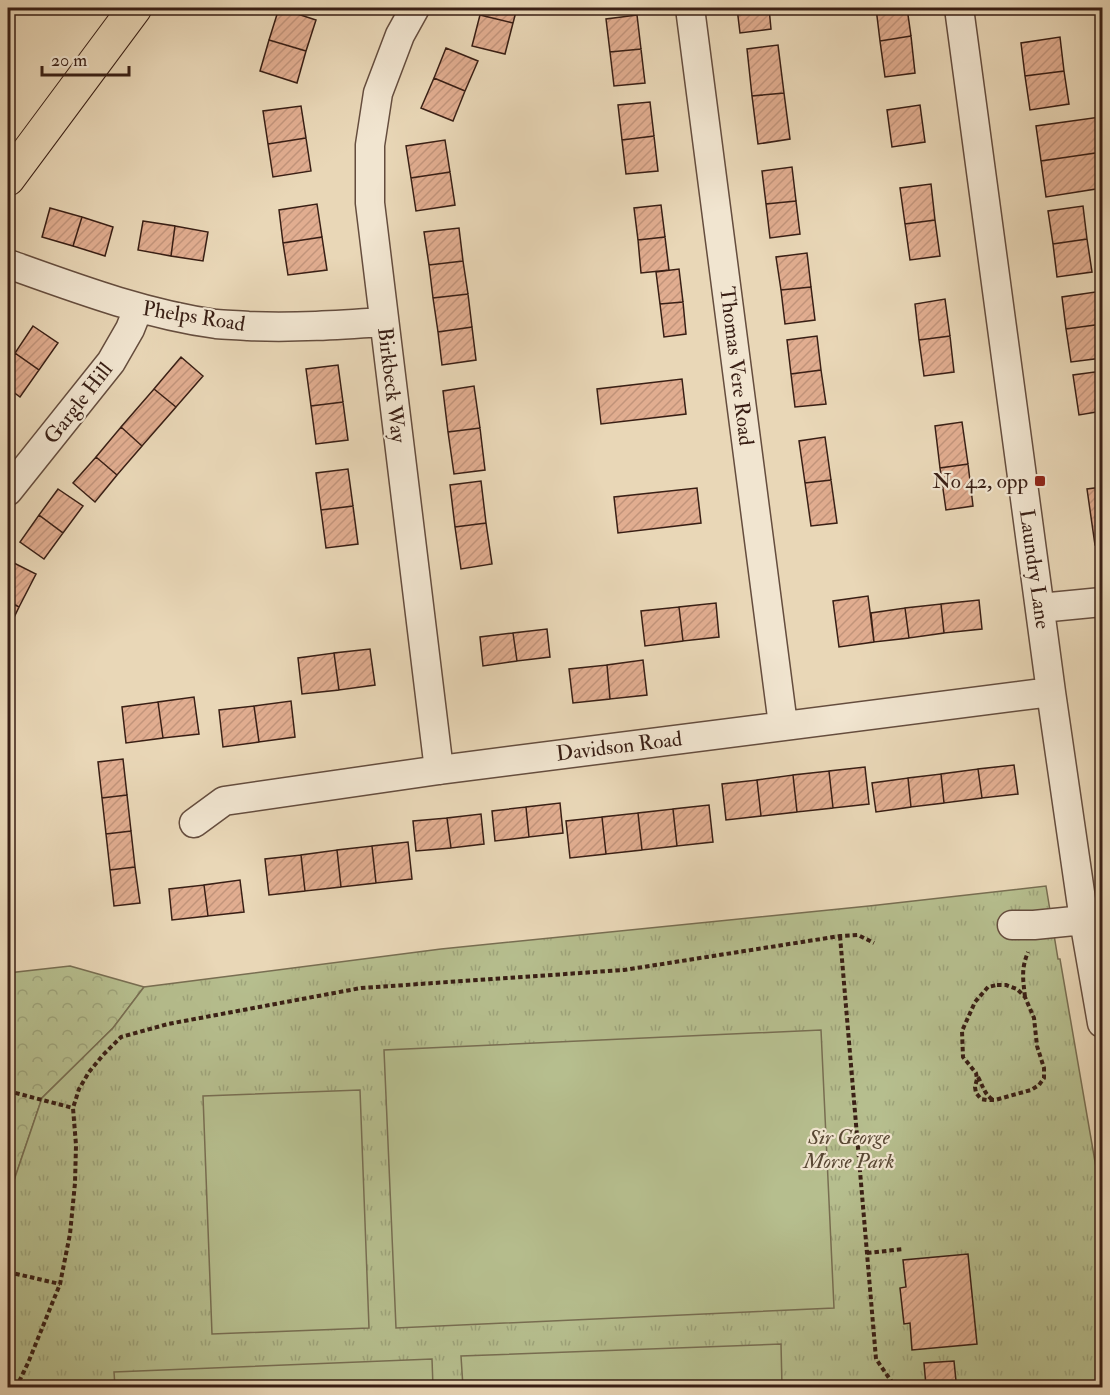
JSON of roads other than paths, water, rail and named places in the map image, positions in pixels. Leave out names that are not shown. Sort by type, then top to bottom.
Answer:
[{"type":"highway","points":[[8,179],[135,8]]},
{"type":"street","name":"Birkbeck Way","points":[[415,8],[400,35],[378,93],[370,145],[370,203],[439,770]]},
{"type":"street","name":"Thomas Vere Road","points":[[690,8],[783,725]]},
{"type":"street","name":"Laundry Lane","points":[[959,8],[1051,692],[1084,920],[1102,1023]]},
{"type":"street","name":"Phelps Road","points":[[11,265],[138,309],[217,324],[316,327],[384,322]]},
{"type":"street","name":"Gargle Hill","points":[[8,491],[111,362],[130,329],[138,309]]},
{"type":"street","points":[[1040,608],[1102,602]]},
{"type":"street","name":"Davidson Road","points":[[194,823],[224,801],[439,770],[1051,692]]},
{"type":"street","points":[[1012,926],[1084,920]]},
{"type":"place","name":"No 42, opp","points":[[1040,481]]},
{"type":"park label","name":"Sir George Morse Park","points":[[849,1149]]}]
